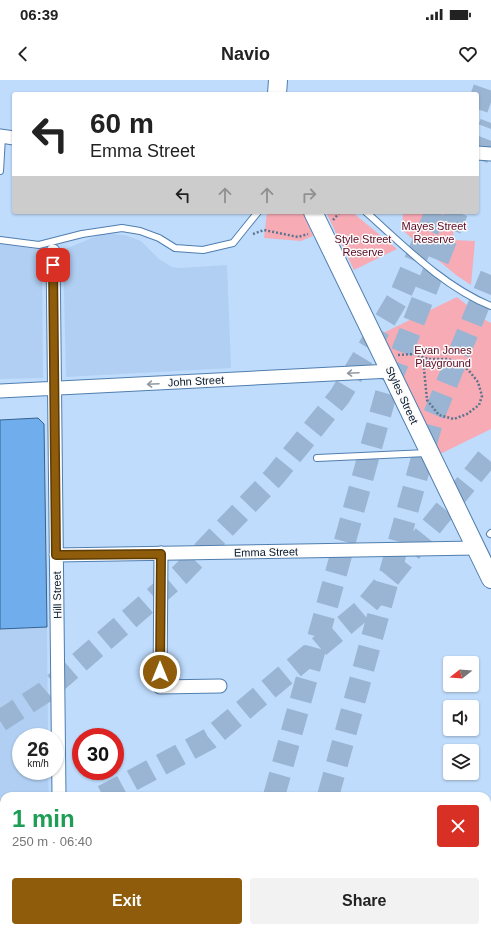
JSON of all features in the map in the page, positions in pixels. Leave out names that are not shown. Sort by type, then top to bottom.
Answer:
[{"type":"main road","points":[[276,92],[278,80]]},
{"type":"main road","name":"Styles Street","points":[[317,220],[392,364],[430,453],[491,579]]},
{"type":"street","points":[[479,153],[491,154]]},
{"type":"street","name":"Hill Street","points":[[53,251],[59,792]]},
{"type":"street","name":"John Street","points":[[0,392],[392,364]]},
{"type":"street","name":"Emma Street","points":[[56,555],[476,548]]},
{"type":"street","points":[[161,554],[160,686],[220,686]]},
{"type":"lane","points":[[0,171],[5,137]]},
{"type":"lane","points":[[0,240],[20,244],[39,245],[82,234],[122,228],[140,231],[159,238],[175,248],[203,250],[233,243],[256,214]]},
{"type":"lane","points":[[368,214],[420,260],[472,298],[491,306]]},
{"type":"lane","points":[[317,458],[430,453]]},
{"type":"path","points":[[233,243],[237,243],[249,235],[264,230],[298,237],[317,220]]},
{"type":"path","points":[[392,364],[403,354],[414,354],[428,359],[448,359],[461,363],[478,382],[482,396],[479,406],[467,414],[454,419],[439,415],[427,400],[424,386],[424,368],[428,359]]},
{"type":"shaded area","points":[[104,233],[125,235],[141,241],[159,259],[172,267],[180,268],[227,265],[231,368],[66,377],[63,250]]},
{"type":"shaded area","points":[[0,244],[42,250],[43,378],[0,379]]},
{"type":"shaded area","points":[[47,627],[48,728],[12,728],[12,780],[48,780],[49,792],[0,792],[0,629]]},
{"type":"green space","name":"Style Street Reserve","points":[[267,214],[304,214],[313,236],[301,241],[264,238]]},
{"type":"green space","name":"Style Street Reserve","points":[[327,214],[354,214],[397,249],[354,270]]},
{"type":"green space","name":"Mayes Street Reserve","points":[[403,214],[454,214],[453,240],[475,241],[471,285],[456,275],[402,230]]},
{"type":"green space","name":"Evan Jones Playground","points":[[457,297],[491,323],[491,429],[438,455],[379,335]]},
{"type":"building","points":[[38,418],[44,424],[47,627],[0,629],[0,420]]},
{"type":"tunnel","points":[[479,103],[487,80]]},
{"type":"tunnel","points":[[479,154],[491,123]]},
{"type":"tunnel","points":[[0,721],[45,692],[181,574],[274,477],[340,396],[401,293],[435,214]]},
{"type":"tunnel","points":[[275,792],[387,390],[456,214]]},
{"type":"tunnel","points":[[329,792],[434,415],[491,275]]},
{"type":"tunnel","points":[[110,792],[209,739],[364,609],[487,458],[491,449]]},
{"type":"route","points":[[53,265],[56,555],[161,554],[160,672]]}]
